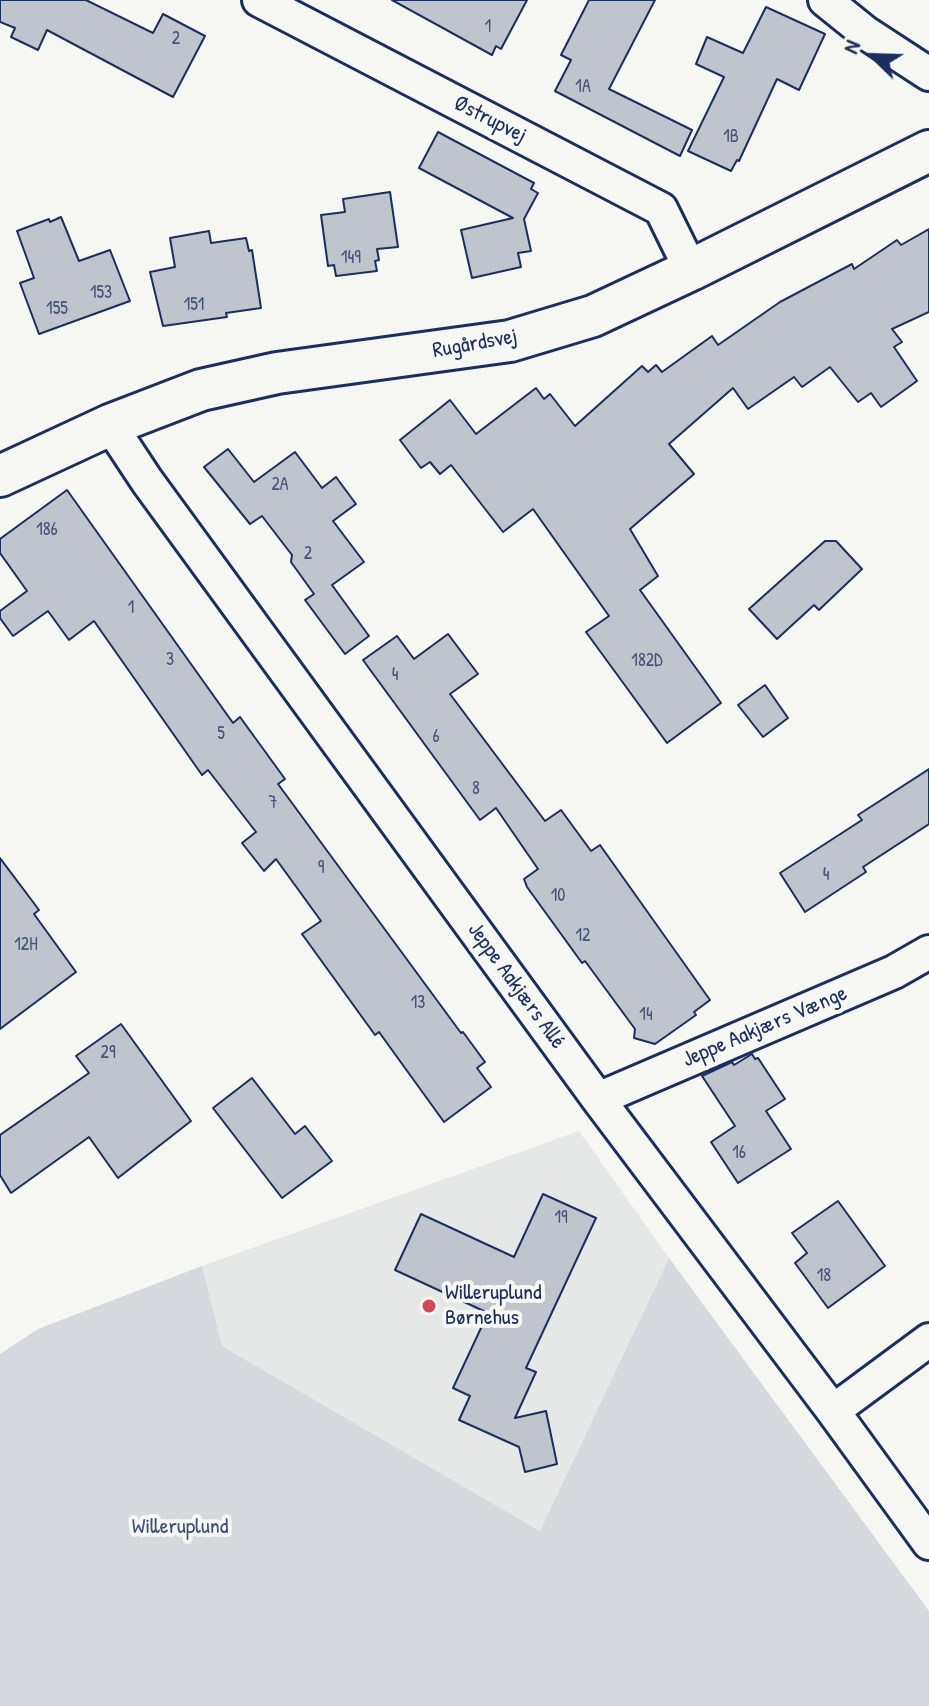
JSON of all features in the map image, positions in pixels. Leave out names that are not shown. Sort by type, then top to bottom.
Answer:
[{"type":"street","name":"Østrupvej","points":[[259,0],[661,209],[691,270]]},
{"type":"street","points":[[825,0],[866,33],[929,74]]},
{"type":"street","name":"Rugårdsvej","points":[[0,476],[110,425],[201,390],[277,373],[510,341],[593,316],[929,151]]},
{"type":"street","name":"Jeppe Aakjærs Allé","points":[[110,425],[156,494],[598,1099],[929,1543]]},
{"type":"street","name":"Jeppe Aakjærs Vænge","points":[[598,1099],[894,972],[929,952]]},
{"type":"street","points":[[833,1411],[929,1340]]},
{"type":"shaded area","name":"Willeruplund Børnehus","points":[[579,1131],[669,1258],[540,1531],[222,1346],[202,1266]]},
{"type":"green space","name":"Willeruplund","points":[[669,1258],[929,1611],[929,1706],[0,1706],[0,1354],[38,1329],[202,1266],[222,1346],[540,1531]]},
{"type":"building","points":[[0,0],[86,0],[153,33],[163,14],[205,36],[173,97],[47,30],[38,50],[11,37],[15,28],[0,22]]},
{"type":"building","points":[[392,0],[527,0],[501,49],[496,46],[492,55]]},
{"type":"building","points":[[589,0],[655,0],[609,89],[692,130],[680,156],[555,91],[571,60],[561,55]]},
{"type":"building","points":[[766,7],[825,34],[799,90],[777,79],[739,161],[731,171],[688,151],[724,77],[696,64],[707,37],[743,53]]},
{"type":"building","points":[[438,132],[534,183],[531,189],[538,193],[524,219],[531,251],[518,253],[521,267],[472,278],[461,230],[513,218],[419,168]]},
{"type":"building","points":[[390,192],[398,247],[377,249],[377,271],[336,276],[334,265],[328,266],[321,215],[345,212],[343,199]]},
{"type":"building","points":[[61,217],[79,261],[110,250],[130,301],[39,334],[20,283],[34,278],[17,231]]},
{"type":"building","points":[[929,229],[929,312],[892,329],[902,342],[894,347],[917,381],[881,407],[871,393],[858,402],[830,367],[802,387],[794,377],[748,409],[733,388],[669,444],[694,474],[630,529],[658,576],[640,590],[721,703],[667,743],[586,632],[609,616],[533,509],[503,532],[451,465],[440,474],[430,462],[421,468],[400,440],[450,400],[476,434],[536,388],[544,399],[550,394],[575,426],[642,366],[648,372],[656,365],[662,372],[712,336],[718,345],[780,302],[852,264],[854,269],[897,240],[901,245]]},
{"type":"building","points":[[209,231],[211,243],[246,238],[249,251],[252,250],[261,308],[226,313],[227,317],[163,326],[150,272],[175,267],[170,238]]},
{"type":"building","points":[[228,449],[254,482],[295,452],[322,488],[336,477],[356,504],[333,521],[364,562],[332,585],[369,636],[345,654],[305,600],[314,594],[291,562],[292,555],[262,516],[250,524],[204,467]]},
{"type":"building","points":[[67,490],[233,723],[240,717],[285,779],[278,784],[485,1062],[477,1068],[491,1087],[444,1122],[379,1032],[375,1035],[302,934],[321,921],[276,859],[264,871],[242,843],[256,832],[208,770],[202,775],[94,621],[69,640],[48,611],[13,636],[0,618],[0,611],[27,591],[0,553],[0,539]]},
{"type":"building","points":[[825,541],[836,541],[862,569],[819,610],[814,605],[777,639],[749,609]]},
{"type":"building","points":[[448,634],[478,674],[450,694],[545,821],[561,810],[591,851],[600,845],[710,1000],[694,1012],[696,1015],[655,1044],[634,1038],[635,1029],[527,887],[524,879],[538,869],[496,808],[480,820],[363,660],[397,636],[414,659]]},
{"type":"building","points":[[765,685],[788,718],[763,737],[738,705]]},
{"type":"building","points":[[929,769],[929,824],[863,867],[866,872],[805,912],[780,873],[862,820],[858,815]]},
{"type":"building","points":[[0,858],[39,910],[34,914],[76,972],[0,1029]]},
{"type":"building","points":[[121,1024],[191,1121],[118,1178],[89,1137],[11,1193],[0,1175],[0,1135],[89,1073],[76,1056]]},
{"type":"building","points":[[752,1054],[755,1059],[758,1058],[785,1099],[766,1111],[791,1149],[738,1183],[711,1142],[735,1126],[702,1076],[732,1062],[734,1065]]},
{"type":"building","points":[[252,1078],[295,1134],[305,1126],[332,1161],[282,1198],[213,1108]]},
{"type":"building","points":[[543,1194],[596,1218],[526,1368],[536,1372],[515,1418],[546,1411],[557,1464],[525,1472],[519,1447],[459,1420],[470,1396],[453,1388],[488,1313],[395,1270],[421,1214],[514,1257]]},
{"type":"building","points":[[838,1201],[885,1266],[828,1308],[795,1263],[807,1253],[792,1233]]},
{"type":"place","name":"Willeruplund Børnehus","points":[[429,1306]]}]
